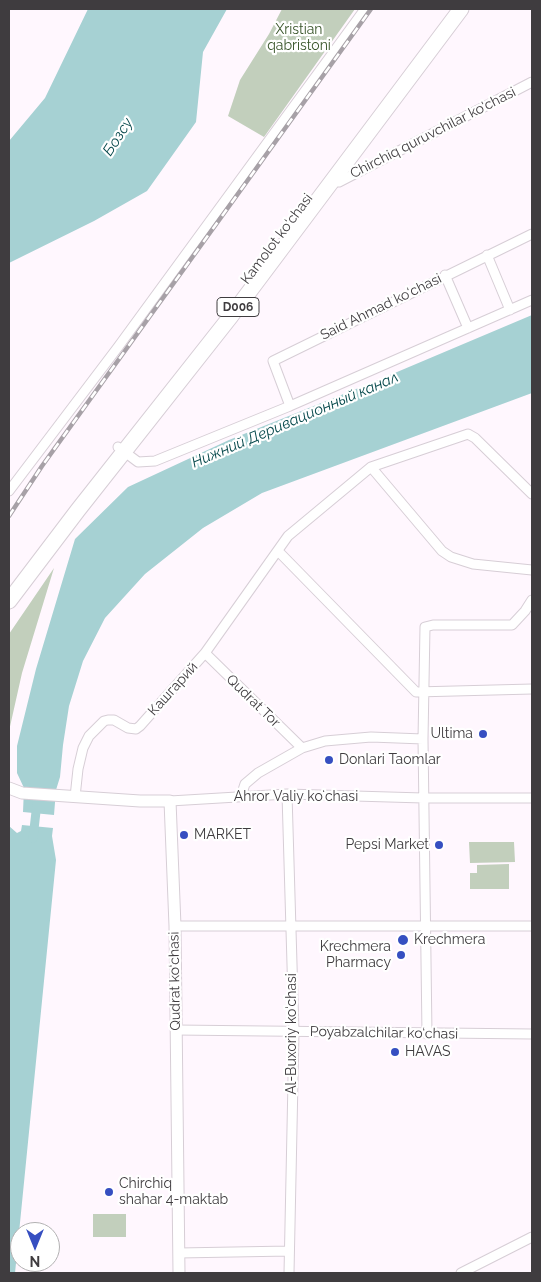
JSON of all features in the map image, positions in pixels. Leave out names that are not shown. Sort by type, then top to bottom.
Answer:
[{"type":"main road","name":"Kamolot ko‘chasi","points":[[9,586],[121,450],[450,9]]},
{"type":"main road","name":"D006","points":[[9,601],[121,450],[231,316],[461,9]]},
{"type":"street","points":[[9,491],[118,347],[365,9]]},
{"type":"street","name":"Chirchiq quruvchilar ko'chasi","points":[[333,181],[339,182],[532,82]]},
{"type":"street","name":"Said Ahmad ko‘chasi","points":[[290,406],[273,361],[532,234]]},
{"type":"street","points":[[487,255],[510,310]]},
{"type":"street","points":[[446,275],[468,328]]},
{"type":"street","points":[[121,450],[138,462],[155,461],[290,406],[532,300]]},
{"type":"street","name":"Кашгарий","points":[[75,797],[78,769],[83,748],[99,725],[108,720],[114,720],[128,728],[136,729],[140,726],[205,654],[288,536],[371,467],[468,434],[475,438],[532,494]]},
{"type":"street","points":[[371,467],[442,550],[451,557],[473,564],[532,570]]},
{"type":"street","points":[[278,551],[416,692],[532,690]]},
{"type":"street","points":[[427,1034],[427,927],[423,798],[426,627],[433,625],[512,625],[532,600]]},
{"type":"street","name":"Qudrat Tor","points":[[205,654],[302,748]]},
{"type":"street","points":[[241,796],[245,784],[258,773],[302,748],[325,741],[371,737],[423,739]]},
{"type":"street","points":[[9,788],[22,793],[75,797],[170,800]]},
{"type":"street","name":"Ahror Valiy koʻchasi","points":[[170,800],[288,794],[423,798],[532,798]]},
{"type":"street","name":"Al-Buxoriy ko‘chasi","points":[[288,794],[294,1032],[289,1273]]},
{"type":"street","name":"Qudrat ko‘chasi","points":[[170,800],[175,926],[179,1273]]},
{"type":"street","points":[[175,926],[532,926]]},
{"type":"street","name":"Poyabzalchilar ko‘chasi","points":[[176,1030],[532,1034]]},
{"type":"street","points":[[460,1273],[532,1237]]},
{"type":"street","points":[[179,1253],[290,1251]]},
{"type":"green space","name":"Xristian qabristoni","points":[[282,9],[355,9],[264,137],[228,116],[240,80],[269,34]]},
{"type":"green space","points":[[54,568],[22,673],[9,731],[9,634]]},
{"type":"green space","points":[[469,842],[514,842],[515,862],[470,863]]},
{"type":"green space","points":[[509,864],[509,889],[470,889],[470,873],[477,873],[477,865]]},
{"type":"green space","points":[[93,1214],[126,1214],[126,1237],[93,1237]]},
{"type":"water","name":"Бозсу","points":[[88,9],[227,9],[203,52],[196,122],[147,191],[94,221],[9,263],[9,141],[45,98]]},
{"type":"water","points":[[532,315],[532,393],[262,493],[203,528],[145,574],[105,618],[83,661],[69,706],[54,815],[23,812],[24,788],[17,773],[17,746],[36,669],[75,539],[128,487],[229,440]]},
{"type":"water","points":[[22,825],[53,828],[52,836],[56,860],[20,1222],[10,1222],[10,1272],[15,1273],[9,1273],[9,826],[17,833],[21,831]]},
{"type":"waterway","name":"Нижний Деривационный канал","points":[[33,838],[37,803]]},
{"type":"railway","points":[[9,516],[42,466],[371,9]]},
{"type":"place","name":"Ultima","points":[[483,734]]},
{"type":"place","name":"Donlari Taomlar","points":[[329,760]]},
{"type":"place","name":"MARKET","points":[[184,835]]},
{"type":"place","name":"Pepsi Market","points":[[439,845]]},
{"type":"place","name":"Krechmera","points":[[403,940]]},
{"type":"place","name":"Krechmera Pharmacy","points":[[401,955]]},
{"type":"place","name":"HAVAS","points":[[395,1052]]},
{"type":"place","name":"Chirchiq shahar 4-maktab","points":[[109,1192]]}]
